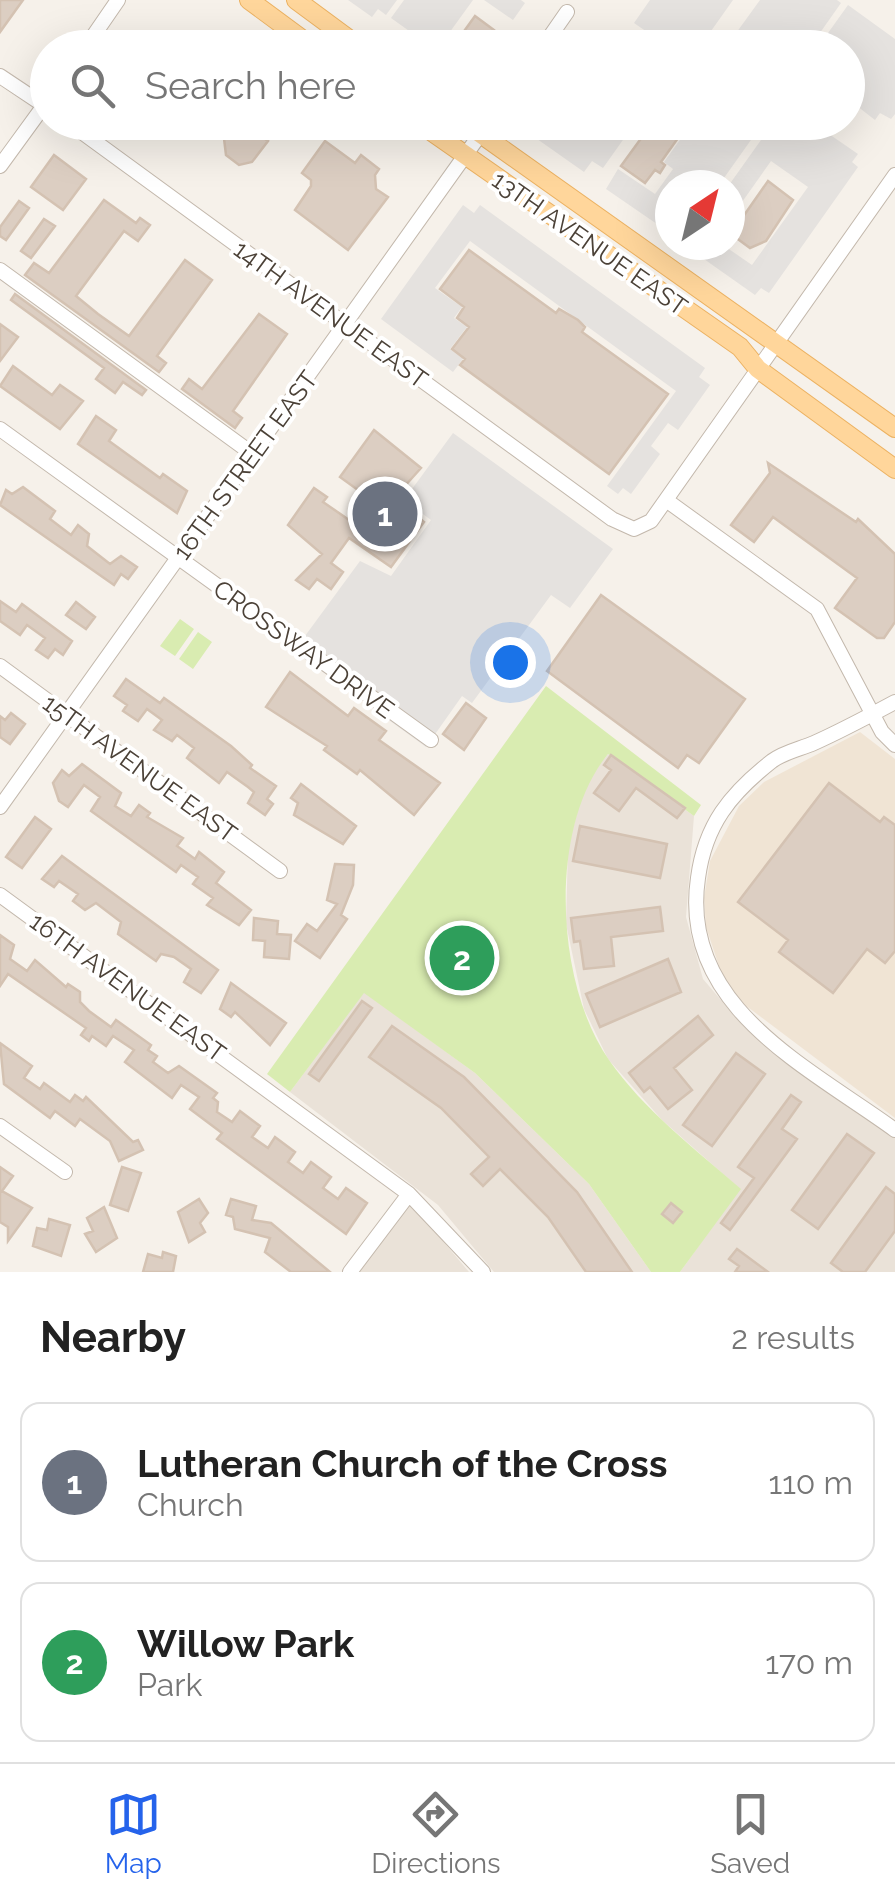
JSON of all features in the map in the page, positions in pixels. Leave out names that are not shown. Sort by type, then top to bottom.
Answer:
[{"type":"main road","points":[[249,0],[290,30]]},
{"type":"main road","points":[[296,0],[337,30]]},
{"type":"main road","name":"13TH AVENUE EAST","points":[[442,140],[740,347],[758,369],[895,469]]},
{"type":"main road","name":"13TH AVENUE EAST","points":[[500,140],[895,428]]},
{"type":"street","points":[[98,30],[118,0]]},
{"type":"street","points":[[554,30],[567,12]]},
{"type":"street","points":[[0,76],[30,94]]},
{"type":"street","points":[[0,166],[30,126]]},
{"type":"street","name":"14TH AVENUE EAST","points":[[93,140],[594,506],[634,529],[646,525],[666,500]]},
{"type":"street","name":"16TH STREET EAST","points":[[0,807],[477,140]]},
{"type":"street","points":[[895,175],[666,500],[817,609],[873,714],[895,745]]},
{"type":"street","points":[[0,270],[254,455]]},
{"type":"street","name":"CROSSWAY DRIVE","points":[[0,429],[431,740]]},
{"type":"street","name":"15TH AVENUE EAST","points":[[0,666],[280,870]]},
{"type":"street","points":[[895,702],[777,758],[734,794],[715,818],[702,844],[698,879],[698,937],[720,991],[745,1020],[895,1130]]},
{"type":"street","name":"16TH AVENUE EAST","points":[[0,895],[409,1194],[483,1272]]},
{"type":"street","points":[[0,1126],[65,1172]]},
{"type":"street","points":[[350,1272],[409,1194]]},
{"type":"shaded area","points":[[348,0],[397,0],[386,15],[378,9],[372,17]]},
{"type":"shaded area","points":[[404,0],[473,0],[451,30],[408,30],[391,18]]},
{"type":"shaded area","points":[[484,0],[521,0],[525,3],[513,20]]},
{"type":"shaded area","points":[[650,0],[733,0],[712,30],[644,30],[634,23]]},
{"type":"shaded area","points":[[760,0],[841,3],[822,30],[738,30]]},
{"type":"shaded area","points":[[848,5],[895,39],[895,114],[891,119],[880,113],[875,120],[865,112],[865,30],[830,30]]},
{"type":"shaded area","points":[[539,140],[623,140],[603,168],[592,161],[584,172]]},
{"type":"shaded area","points":[[680,140],[751,140],[730,170],[673,169],[664,162]]},
{"type":"shaded area","points":[[761,140],[838,140],[858,154],[852,162],[858,167],[769,293],[761,288],[755,295],[705,260],[745,260],[752,265],[808,187],[771,161],[745,198],[745,170],[740,170]]},
{"type":"shaded area","points":[[618,169],[655,194],[655,223],[606,189]]},
{"type":"shaded area","points":[[463,205],[474,213],[480,205],[705,368],[699,377],[710,385],[678,430],[668,423],[651,446],[660,454],[631,494],[623,488],[618,494],[607,486],[676,391],[470,241],[435,288],[462,307],[454,318],[467,327],[450,349],[463,359],[453,372],[381,319]]},
{"type":"shaded area","points":[[453,433],[613,549],[570,608],[551,595],[472,703],[462,696],[426,747],[294,651],[360,561],[391,576],[431,520],[404,500]]},
{"type":"shaded area","points":[[860,732],[895,759],[895,1118],[745,1005],[723,978],[706,927],[704,898],[710,861],[739,806],[764,782]]},
{"type":"shaded area","points":[[608,754],[694,816],[686,917],[703,979],[738,1020],[895,1136],[895,1272],[680,1272],[740,1189],[662,1120],[608,1059],[584,1009],[566,924],[568,846],[586,781]]},
{"type":"shaded area","points":[[364,992],[475,1073],[589,1184],[651,1272],[494,1272],[438,1205],[290,1092]]},
{"type":"shaded area","points":[[409,1201],[469,1272],[359,1272]]},
{"type":"green space","points":[[180,619],[194,629],[175,656],[160,646]]},
{"type":"green space","points":[[198,632],[212,642],[193,669],[179,659]]},
{"type":"green space","points":[[546,686],[701,805],[694,816],[608,754],[589,785],[575,822],[566,906],[569,949],[578,990],[591,1028],[609,1060],[654,1112],[741,1189],[680,1272],[651,1272],[589,1184],[475,1073],[364,993],[290,1092],[267,1074]]},
{"type":"building","points":[[0,0],[23,0],[0,32]]},
{"type":"building","points":[[475,16],[494,30],[465,30]]},
{"type":"building","points":[[224,140],[268,141],[252,162],[239,165],[226,155]]},
{"type":"building","points":[[640,140],[677,140],[661,162],[665,165],[662,170],[655,170],[645,183],[621,166]]},
{"type":"building","points":[[325,141],[355,163],[361,155],[379,169],[375,175],[376,189],[388,197],[348,250],[295,210],[311,186],[311,180],[302,173]]},
{"type":"building","points":[[54,155],[86,179],[63,210],[31,187]]},
{"type":"building","points":[[768,181],[793,200],[766,241],[750,248],[745,244],[745,214]]},
{"type":"building","points":[[104,200],[136,223],[140,218],[150,225],[138,241],[124,231],[76,296],[98,314],[129,336],[185,260],[212,280],[157,356],[166,363],[159,372],[25,275],[34,263],[49,273]]},
{"type":"building","points":[[19,201],[29,208],[6,240],[0,236],[0,227]]},
{"type":"building","points":[[44,219],[55,226],[31,258],[21,251]]},
{"type":"building","points":[[469,250],[556,313],[559,309],[578,320],[585,327],[582,332],[668,394],[609,474],[460,365],[465,359],[452,349],[469,327],[457,318],[464,307],[440,289]]},
{"type":"building","points":[[15,294],[146,390],[142,395],[123,382],[115,393],[96,379],[104,368],[11,300]]},
{"type":"building","points":[[259,314],[287,334],[233,411],[242,418],[235,428],[182,389],[189,379],[202,389]]},
{"type":"building","points":[[0,324],[18,337],[0,361]]},
{"type":"building","points":[[13,366],[52,395],[60,385],[83,401],[60,429],[0,386]]},
{"type":"building","points":[[96,416],[116,430],[109,441],[160,478],[163,474],[187,491],[177,513],[78,444]]},
{"type":"building","points":[[374,430],[421,468],[394,498],[424,522],[391,567],[349,538],[331,563],[343,572],[331,589],[317,579],[309,589],[296,580],[322,554],[288,525],[314,488],[327,497],[323,502],[352,522],[369,498],[340,477]]},
{"type":"building","points":[[768,463],[856,522],[858,519],[895,554],[895,622],[884,638],[877,638],[835,608],[857,578],[773,517],[754,542],[731,525],[770,473]]},
{"type":"building","points":[[23,487],[55,511],[50,519],[71,535],[78,525],[89,534],[87,546],[110,564],[121,556],[137,567],[128,579],[121,574],[114,585],[0,505],[6,490],[12,494]]},
{"type":"building","points":[[601,595],[745,699],[699,763],[687,755],[678,768],[547,671]]},
{"type":"building","points":[[0,601],[16,612],[22,604],[72,641],[63,655],[55,649],[48,658],[36,650],[45,638],[27,625],[20,635],[0,621]]},
{"type":"building","points":[[76,602],[95,617],[86,629],[66,615]]},
{"type":"building","points":[[290,672],[348,716],[354,708],[386,731],[379,740],[440,783],[414,815],[360,770],[357,774],[324,750],[327,746],[266,707]]},
{"type":"building","points":[[126,679],[160,703],[164,698],[231,746],[252,765],[250,768],[276,786],[267,799],[273,804],[265,815],[248,803],[254,792],[248,787],[227,772],[219,783],[187,758],[194,748],[177,735],[172,741],[154,730],[162,720],[147,709],[138,721],[123,711],[127,705],[114,696]]},
{"type":"building","points":[[466,703],[486,718],[464,750],[443,734]]},
{"type":"building","points":[[11,713],[25,724],[10,744],[0,737],[0,716],[5,720]]},
{"type":"building","points":[[611,755],[685,808],[677,818],[636,788],[619,811],[594,793],[611,770],[604,765]]},
{"type":"building","points":[[82,764],[121,793],[115,806],[131,816],[139,805],[150,813],[147,817],[183,838],[177,846],[195,859],[199,852],[224,872],[216,883],[251,910],[239,925],[207,905],[213,898],[193,884],[198,877],[181,865],[176,872],[91,811],[100,797],[84,785],[68,807],[59,801],[53,783],[62,770],[69,776]]},
{"type":"building","points":[[829,783],[880,822],[884,817],[895,825],[895,951],[885,963],[867,949],[833,993],[779,952],[788,940],[738,902]]},
{"type":"building","points":[[301,784],[356,826],[343,844],[294,815],[298,803],[291,798]]},
{"type":"building","points":[[35,817],[51,829],[22,868],[6,857]]},
{"type":"building","points":[[580,826],[667,844],[660,878],[573,861]]},
{"type":"building","points":[[62,856],[218,970],[201,993],[184,982],[191,969],[174,957],[161,954],[156,961],[118,934],[121,922],[96,903],[85,910],[73,901],[78,894],[59,881],[54,887],[42,879]]},
{"type":"building","points":[[335,864],[354,865],[353,885],[341,915],[347,919],[320,958],[295,941],[307,924],[317,931],[337,904],[327,900]]},
{"type":"building","points":[[660,907],[663,931],[611,937],[614,966],[584,969],[580,941],[574,942],[571,918]]},
{"type":"building","points":[[254,918],[278,921],[277,934],[291,935],[289,959],[264,957],[265,941],[253,940]]},
{"type":"building","points":[[0,935],[14,945],[10,959],[27,971],[35,960],[66,987],[68,984],[80,992],[80,1002],[89,1011],[111,1027],[116,1020],[151,1045],[148,1050],[157,1056],[153,1062],[168,1073],[179,1066],[217,1093],[213,1098],[218,1102],[217,1112],[232,1122],[240,1111],[260,1126],[252,1137],[268,1148],[275,1137],[295,1152],[288,1162],[303,1173],[311,1162],[331,1177],[323,1188],[338,1199],[346,1188],[367,1203],[346,1234],[217,1139],[222,1133],[190,1109],[199,1097],[181,1085],[172,1098],[125,1062],[134,1050],[113,1036],[106,1046],[92,1036],[89,1041],[81,1035],[86,1028],[8,974],[0,986]]},
{"type":"building","points":[[668,959],[681,992],[600,1027],[586,994]]},
{"type":"building","points":[[231,983],[286,1023],[270,1045],[235,1012],[231,1017],[220,1009]]},
{"type":"building","points":[[362,1001],[372,1008],[319,1081],[309,1074]]},
{"type":"building","points":[[698,1016],[713,1035],[674,1068],[692,1090],[668,1109],[650,1087],[644,1092],[629,1073]]},
{"type":"building","points":[[392,1026],[464,1077],[577,1192],[632,1272],[586,1272],[548,1217],[500,1169],[483,1186],[471,1174],[489,1157],[441,1108],[369,1057]]},
{"type":"building","points":[[0,1043],[32,1066],[24,1078],[40,1089],[44,1083],[70,1102],[75,1095],[83,1101],[86,1097],[133,1142],[138,1140],[143,1150],[119,1161],[110,1141],[80,1119],[75,1126],[55,1111],[50,1118],[4,1084]]},
{"type":"building","points":[[736,1053],[765,1074],[712,1146],[683,1125]]},
{"type":"building","points":[[791,1095],[801,1102],[782,1129],[797,1139],[730,1230],[721,1223],[754,1178],[738,1167]]},
{"type":"building","points":[[847,1134],[874,1153],[818,1229],[792,1210]]},
{"type":"building","points":[[0,1167],[13,1176],[2,1191],[32,1208],[8,1241],[8,1227],[0,1222]]},
{"type":"building","points":[[122,1167],[141,1173],[128,1211],[110,1205]]},
{"type":"building","points":[[886,1187],[895,1194],[895,1231],[865,1272],[843,1272],[831,1263]]},
{"type":"building","points":[[199,1199],[208,1213],[200,1223],[205,1232],[189,1242],[178,1212]]},
{"type":"building","points":[[231,1199],[256,1206],[252,1220],[271,1223],[330,1272],[291,1272],[265,1252],[270,1238],[235,1229],[233,1217],[226,1215]]},
{"type":"building","points":[[671,1203],[682,1212],[673,1223],[662,1214]]},
{"type":"building","points":[[104,1207],[117,1238],[96,1252],[85,1234],[93,1231],[87,1218]]},
{"type":"building","points":[[49,1219],[70,1225],[61,1256],[33,1246],[37,1228],[47,1230]]},
{"type":"building","points":[[737,1249],[768,1272],[735,1272],[739,1266],[729,1259]]},
{"type":"building","points":[[163,1252],[176,1256],[173,1272],[143,1272],[148,1254],[162,1258]]},
{"type":"place","name":"Lutheran Church of the Cross","points":[[385,514]]},
{"type":"place","name":"Willow Park","points":[[462,958]]}]
